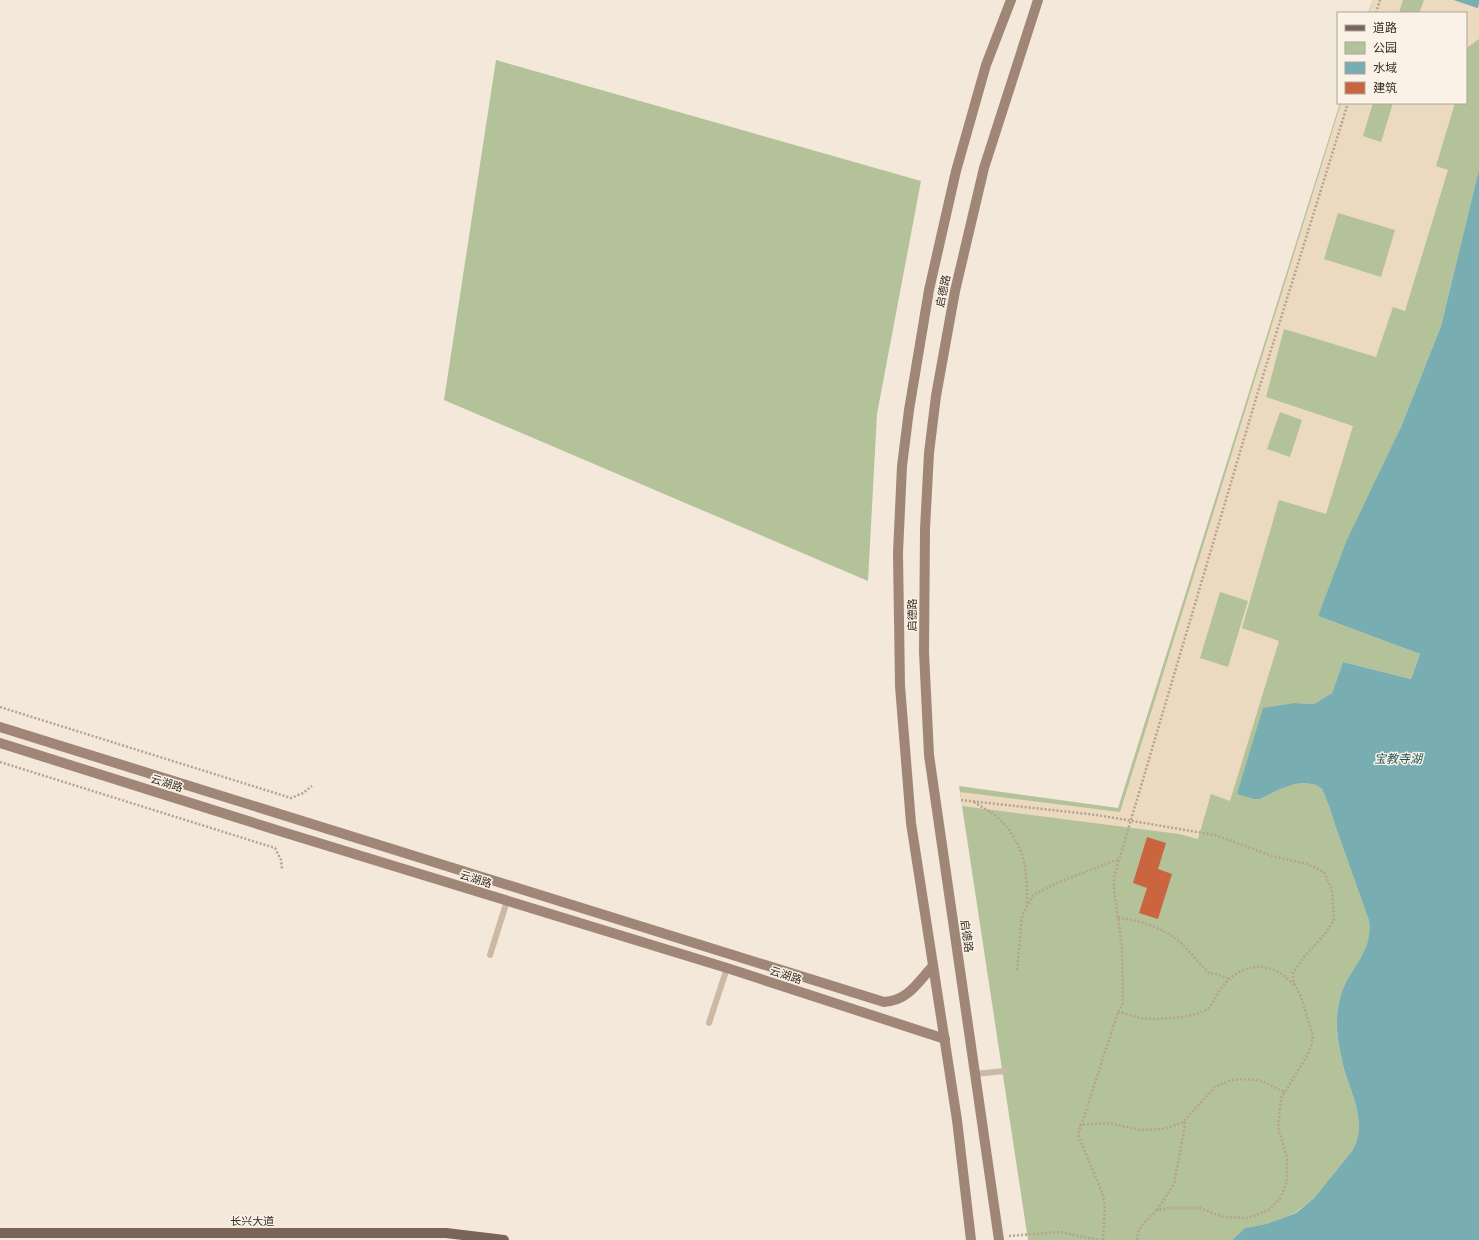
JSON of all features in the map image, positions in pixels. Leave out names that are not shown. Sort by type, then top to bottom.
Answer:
[{"type":"main road","name":"启德路","points":[[971,1240],[957,1120],[911,823],[900,686],[898,553],[902,466],[909,410],[929,290],[956,171],[986,65],[1011,0]]},
{"type":"main road","name":"启德路","points":[[999,1239],[929,755],[924,652],[925,529],[929,453],[936,396],[955,291],[982,175],[1038,0]]},
{"type":"main road","name":"云湖路","points":[[0,727],[884,1002],[891,1002],[904,997],[933,966]]},
{"type":"main road","name":"云湖路","points":[[0,744],[727,968],[945,1039]]},
{"type":"main road","name":"长兴大道","points":[[0,1233],[105,1237],[446,1233],[504,1240]]},
{"type":"lane","points":[[490,955],[507,901]]},
{"type":"lane","points":[[709,1023],[727,968]]},
{"type":"lane","points":[[975,1074],[1005,1071]]},
{"type":"path","points":[[1376,12],[1380,0]]},
{"type":"path","points":[[1103,1240],[1105,1206],[1102,1192],[1078,1135],[1080,1124],[1118,1012],[1123,1003],[1122,948],[1114,890],[1114,877],[1257,395],[1348,104]]},
{"type":"path","points":[[0,708],[291,798],[303,794],[312,786]]},
{"type":"path","points":[[0,762],[275,848],[281,860],[282,869]]},
{"type":"path","points":[[961,800],[1132,820],[1215,834],[1272,856],[1307,864],[1324,872],[1332,890],[1334,920],[1325,934],[1303,958],[1293,973],[1293,980],[1301,997],[1313,1036],[1312,1046],[1307,1056],[1281,1098],[1278,1127],[1287,1157],[1286,1181],[1281,1197],[1269,1210],[1248,1218],[1223,1217],[1200,1208],[1169,1208],[1157,1210]]},
{"type":"path","points":[[971,801],[996,816],[1016,839],[1024,858],[1027,883],[1027,907]]},
{"type":"path","points":[[1017,970],[1022,916],[1033,895],[1058,882],[1120,859]]},
{"type":"path","points":[[1118,918],[1133,919],[1157,927],[1180,943],[1209,973],[1230,979]]},
{"type":"path","points":[[1118,1012],[1150,1019],[1195,1015],[1207,1009],[1211,1005],[1218,992],[1235,974],[1253,966],[1277,971],[1296,986]]},
{"type":"path","points":[[1080,1124],[1109,1123],[1140,1130],[1165,1129],[1184,1121],[1215,1087],[1231,1080],[1244,1079],[1262,1081],[1284,1092]]},
{"type":"path","points":[[1137,1240],[1138,1232],[1142,1225],[1157,1210],[1174,1184],[1181,1150],[1185,1124],[1184,1121]]},
{"type":"path","points":[[999,1239],[1060,1232],[1099,1240]]},
{"type":"green space","points":[[1373,0],[1479,0],[1479,169],[1441,326],[1401,427],[1318,616],[1420,654],[1411,679],[1343,662],[1332,693],[1314,704],[1295,703],[1237,793],[1253,799],[1260,799],[1295,784],[1305,783],[1316,785],[1322,789],[1369,921],[1366,947],[1346,982],[1338,1005],[1337,1018],[1337,1035],[1344,1069],[1359,1120],[1357,1141],[1352,1151],[1314,1198],[1295,1213],[1266,1224],[1245,1228],[1232,1240],[1028,1240],[959,786],[1118,808],[1340,104],[1467,104],[1467,12],[1368,12]]},
{"type":"green space","points":[[496,60],[921,181],[877,414],[868,581],[444,400]]},
{"type":"shaded area","points":[[1373,0],[1403,0],[1399,12],[1369,12]]},
{"type":"shaded area","points":[[1424,0],[1454,0],[1477,8],[1479,4],[1479,39],[1468,47],[1467,50],[1467,12],[1419,12]]},
{"type":"shaded area","points":[[1341,104],[1373,104],[1363,136],[1381,142],[1393,104],[1455,104],[1436,166],[1448,170],[1405,311],[1393,307],[1376,357],[1284,329],[1266,397],[1353,426],[1326,514],[1279,500],[1242,628],[1279,641],[1230,801],[1211,794],[1198,839],[1179,834],[962,806],[960,792],[1120,812]],"holes":[[[1338,213],[1395,230],[1381,277],[1324,259]],[[1280,412],[1302,420],[1290,457],[1267,449]],[[1220,592],[1248,601],[1228,667],[1200,658]]]},
{"type":"water","points":[[1454,0],[1479,0],[1478,8]]},
{"type":"water","name":"宝教寺湖","points":[[1479,169],[1479,1240],[1232,1240],[1245,1228],[1266,1224],[1296,1213],[1314,1198],[1352,1151],[1357,1141],[1359,1120],[1344,1069],[1337,1035],[1337,1018],[1338,1005],[1346,982],[1366,946],[1369,921],[1322,789],[1316,785],[1305,783],[1295,784],[1278,790],[1260,799],[1253,799],[1237,794],[1263,708],[1295,703],[1314,704],[1332,693],[1343,662],[1411,679],[1420,654],[1318,616],[1347,540],[1401,427],[1441,326]]},
{"type":"building","points":[[1147,837],[1166,843],[1158,869],[1172,874],[1158,919],[1139,913],[1147,888],[1133,883]]}]
